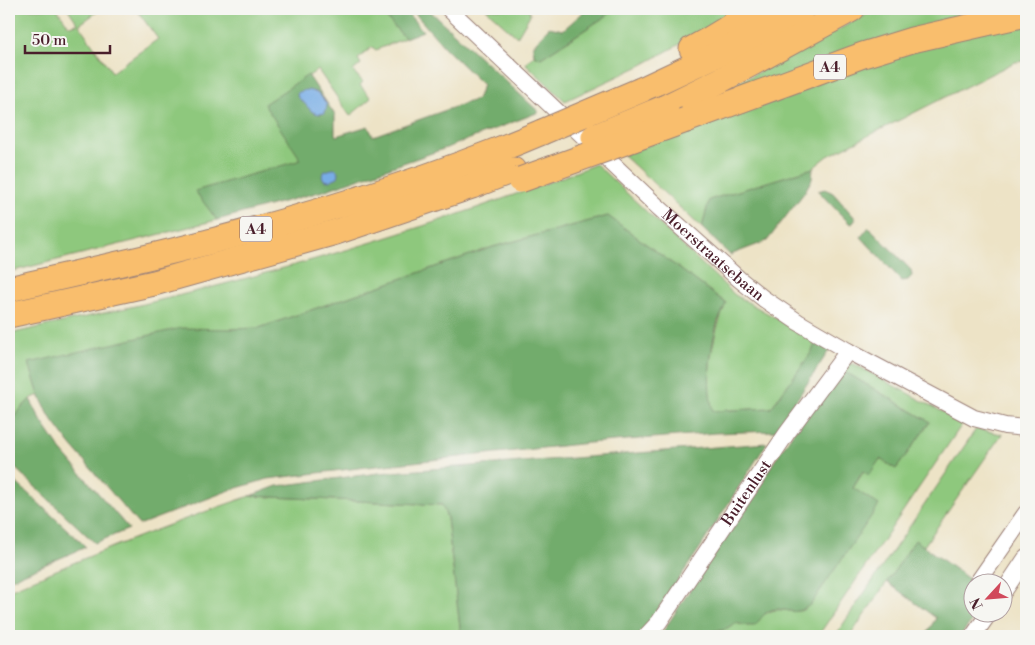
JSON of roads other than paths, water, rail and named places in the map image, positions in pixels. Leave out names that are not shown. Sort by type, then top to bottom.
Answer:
[{"type":"highway","name":"A4","points":[[9,289],[211,242],[315,212],[498,151],[542,132],[635,85],[712,39],[755,9]]},
{"type":"highway","name":"A4","points":[[635,85],[722,52],[802,9]]},
{"type":"highway","name":"A4","points":[[676,113],[721,80],[852,9]]},
{"type":"highway","name":"A4","points":[[9,315],[154,283],[317,238],[472,186],[517,175],[676,113],[912,40],[1026,14]]},
{"type":"street","name":"Moerstraatsebaan","points":[[449,9],[657,206],[739,280],[764,299],[798,322],[848,351],[974,418],[1005,426],[1026,428]]},
{"type":"street","name":"Buitenlust","points":[[646,636],[659,622],[787,433],[848,351]]},
{"type":"street","points":[[985,572],[1026,513]]},
{"type":"street","points":[[1012,579],[1026,558]]},
{"type":"street","points":[[973,636],[983,622]]},
{"type":"water","points":[[306,90],[319,94],[327,105],[325,113],[312,112],[298,98],[297,94],[299,92]]},
{"type":"water","points":[[336,169],[339,173],[338,177],[329,181],[324,180],[322,176],[325,171]]}]
